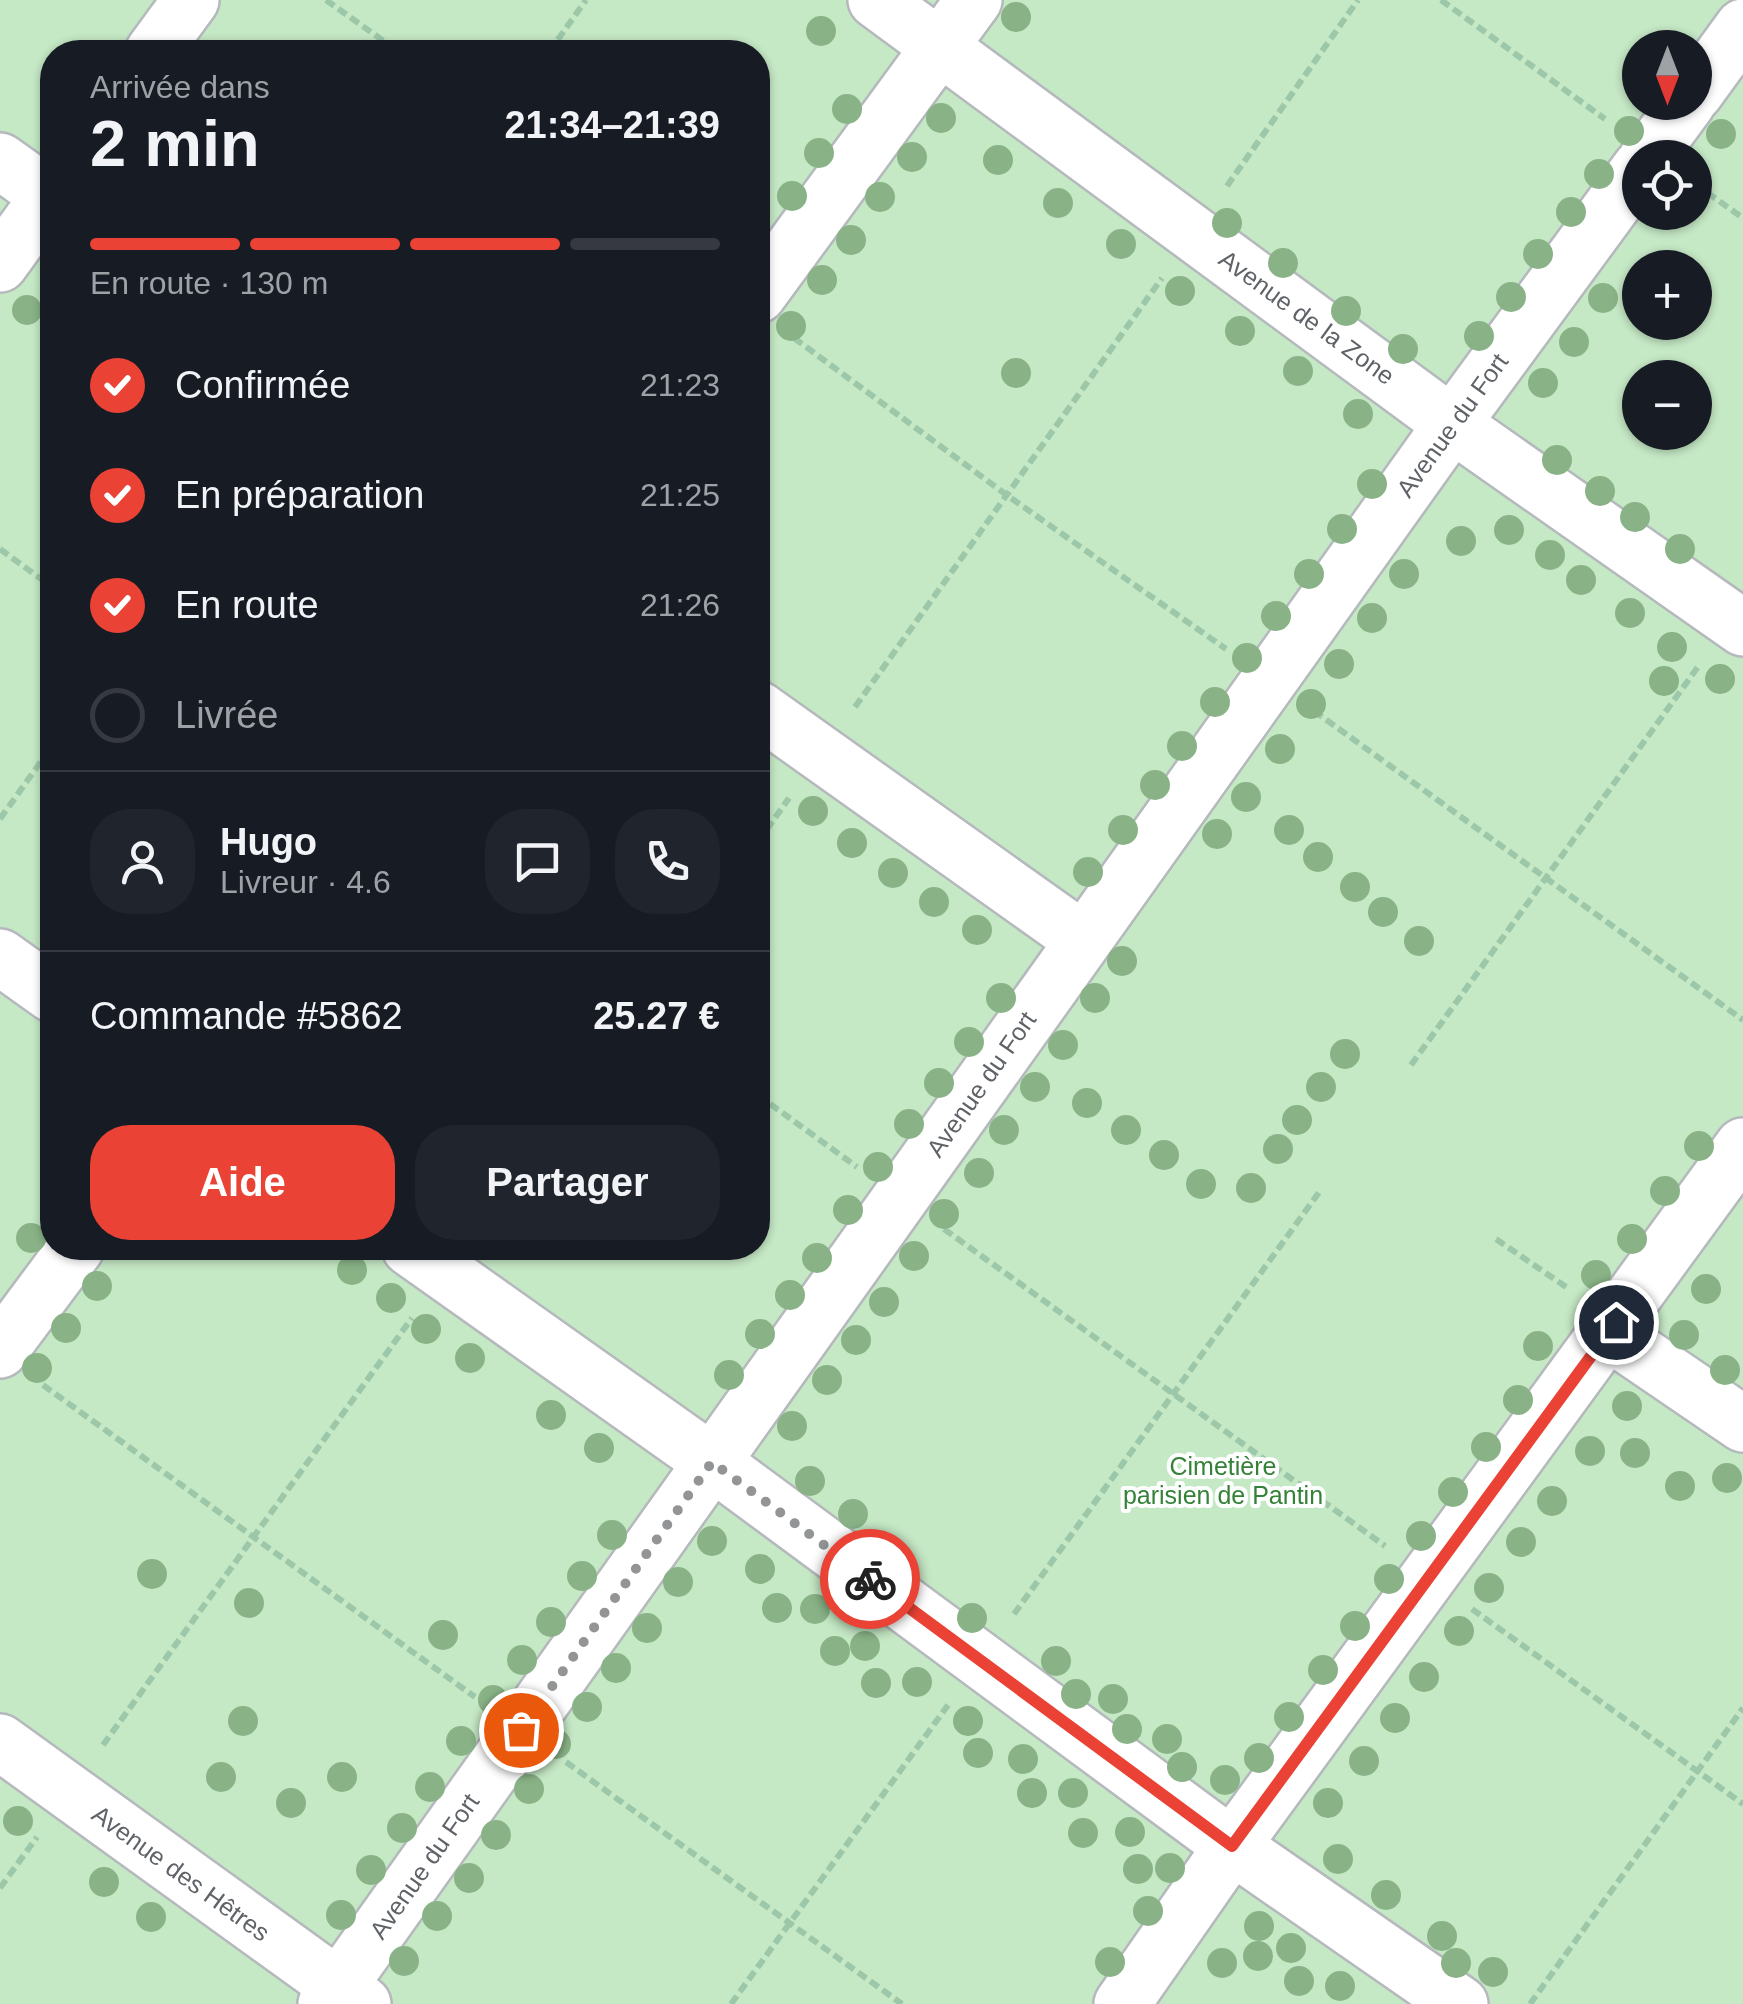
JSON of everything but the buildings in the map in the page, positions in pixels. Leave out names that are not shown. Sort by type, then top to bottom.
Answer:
[{"type":"lane","points":[[163,40],[192,0]]},
{"type":"lane","name":"Avenue de la Zone","points":[[876,0],[1452,424],[1738,624]]},
{"type":"lane","points":[[770,279],[974,0]]},
{"type":"lane","points":[[1712,69],[1743,27]]},
{"type":"lane","points":[[0,161],[40,188]]},
{"type":"lane","name":"Avenue du Fort","points":[[342,1998],[521,1730],[1452,424],[1622,192]]},
{"type":"lane","points":[[0,264],[40,210]]},
{"type":"lane","points":[[770,718],[1083,940]]},
{"type":"lane","points":[[0,957],[40,985]]},
{"type":"lane","points":[[1122,2004],[1232,1846],[1743,1146]]},
{"type":"lane","points":[[16,1364],[70,1260]]},
{"type":"lane","points":[[428,1260],[712,1462],[1232,1846],[1460,2004]]},
{"type":"lane","points":[[1612,1327],[1743,1424]]},
{"type":"lane","name":"Avenue des Hêtres","points":[[0,1742],[342,1998]]},
{"type":"path","points":[[326,0],[383,40]]},
{"type":"path","points":[[557,40],[586,0]]},
{"type":"path","points":[[770,825],[1358,0]]},
{"type":"path","points":[[1441,0],[1622,140]]},
{"type":"path","points":[[1712,195],[1743,218]]},
{"type":"path","points":[[0,549],[40,578]]},
{"type":"path","points":[[1411,1064],[1738,624]]},
{"type":"path","points":[[0,819],[40,763]]},
{"type":"path","points":[[770,1104],[1743,1804]]},
{"type":"path","points":[[732,2004],[1320,1191]]},
{"type":"path","points":[[1496,1239],[1612,1327]]},
{"type":"path","points":[[0,1888],[254,1536],[428,1260]]},
{"type":"path","points":[[16,1364],[902,2004]]},
{"type":"path","points":[[1530,2004],[1743,1708]]},
{"type":"green space","name":"Cimetière parisien de Pantin","points":[[0,0],[1743,0],[1743,2004],[0,2004]]},
{"type":"way so far","points":[[521,1730],[712,1462],[870,1579]]},
{"type":"route","points":[[870,1579],[1232,1846],[1616,1322]]}]
